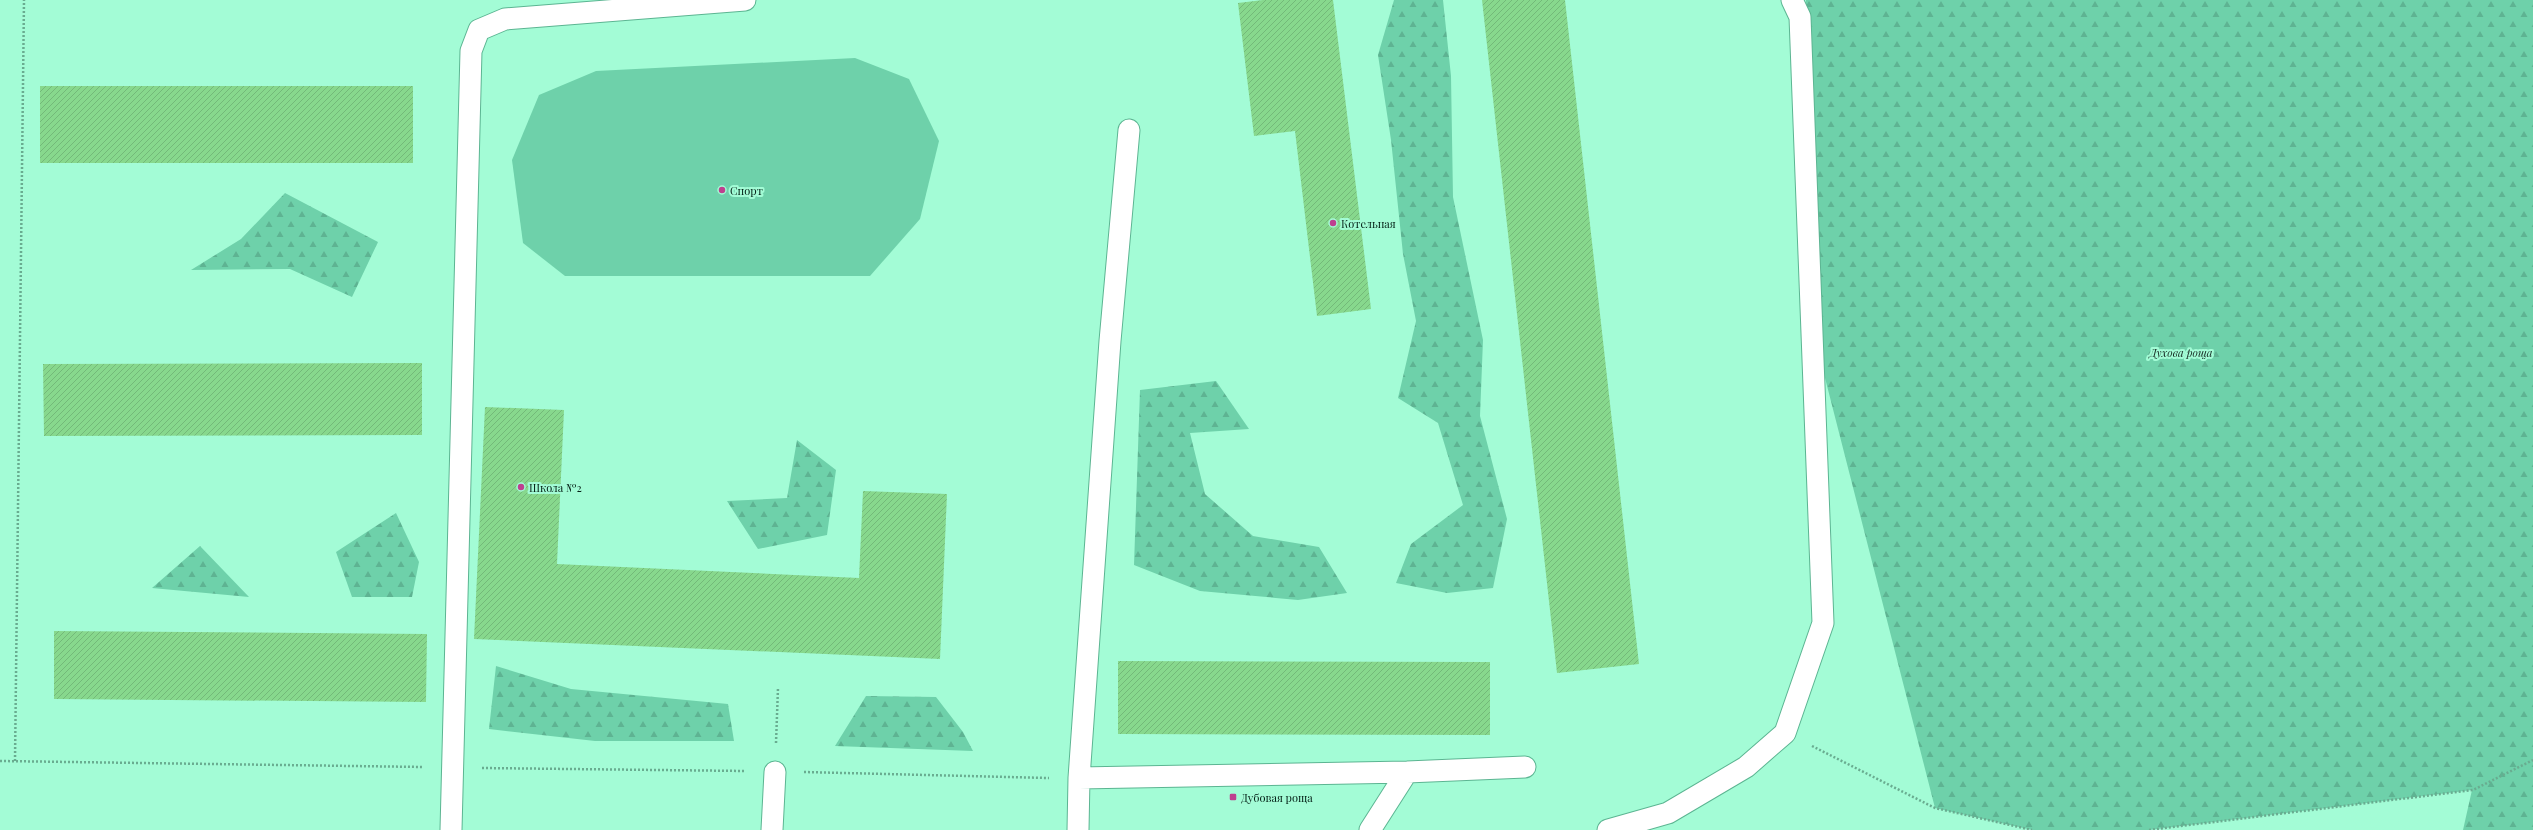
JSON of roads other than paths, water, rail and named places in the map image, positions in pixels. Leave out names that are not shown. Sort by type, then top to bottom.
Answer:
[{"type":"lane","points":[[451,830],[471,51],[479,30],[504,18],[745,0]]},
{"type":"lane","points":[[1608,830],[1668,813],[1746,767],[1785,733],[1823,623],[1800,17],[1792,0]]},
{"type":"lane","points":[[1078,830],[1079,778],[1110,341],[1129,130]]},
{"type":"lane","points":[[1079,778],[1406,772],[1525,767]]},
{"type":"lane","points":[[772,830],[775,772]]},
{"type":"lane","points":[[1370,830],[1406,772]]},
{"type":"place","name":"Спорт","points":[[722,190]]},
{"type":"place","name":"Котельная","points":[[1333,223]]},
{"type":"place","name":"Школа №2","points":[[521,487]]},
{"type":"place","name":"Дубовая роща","points":[[1233,797]]},
{"type":"park label","name":"Духова роща","points":[[2181,352]]}]
